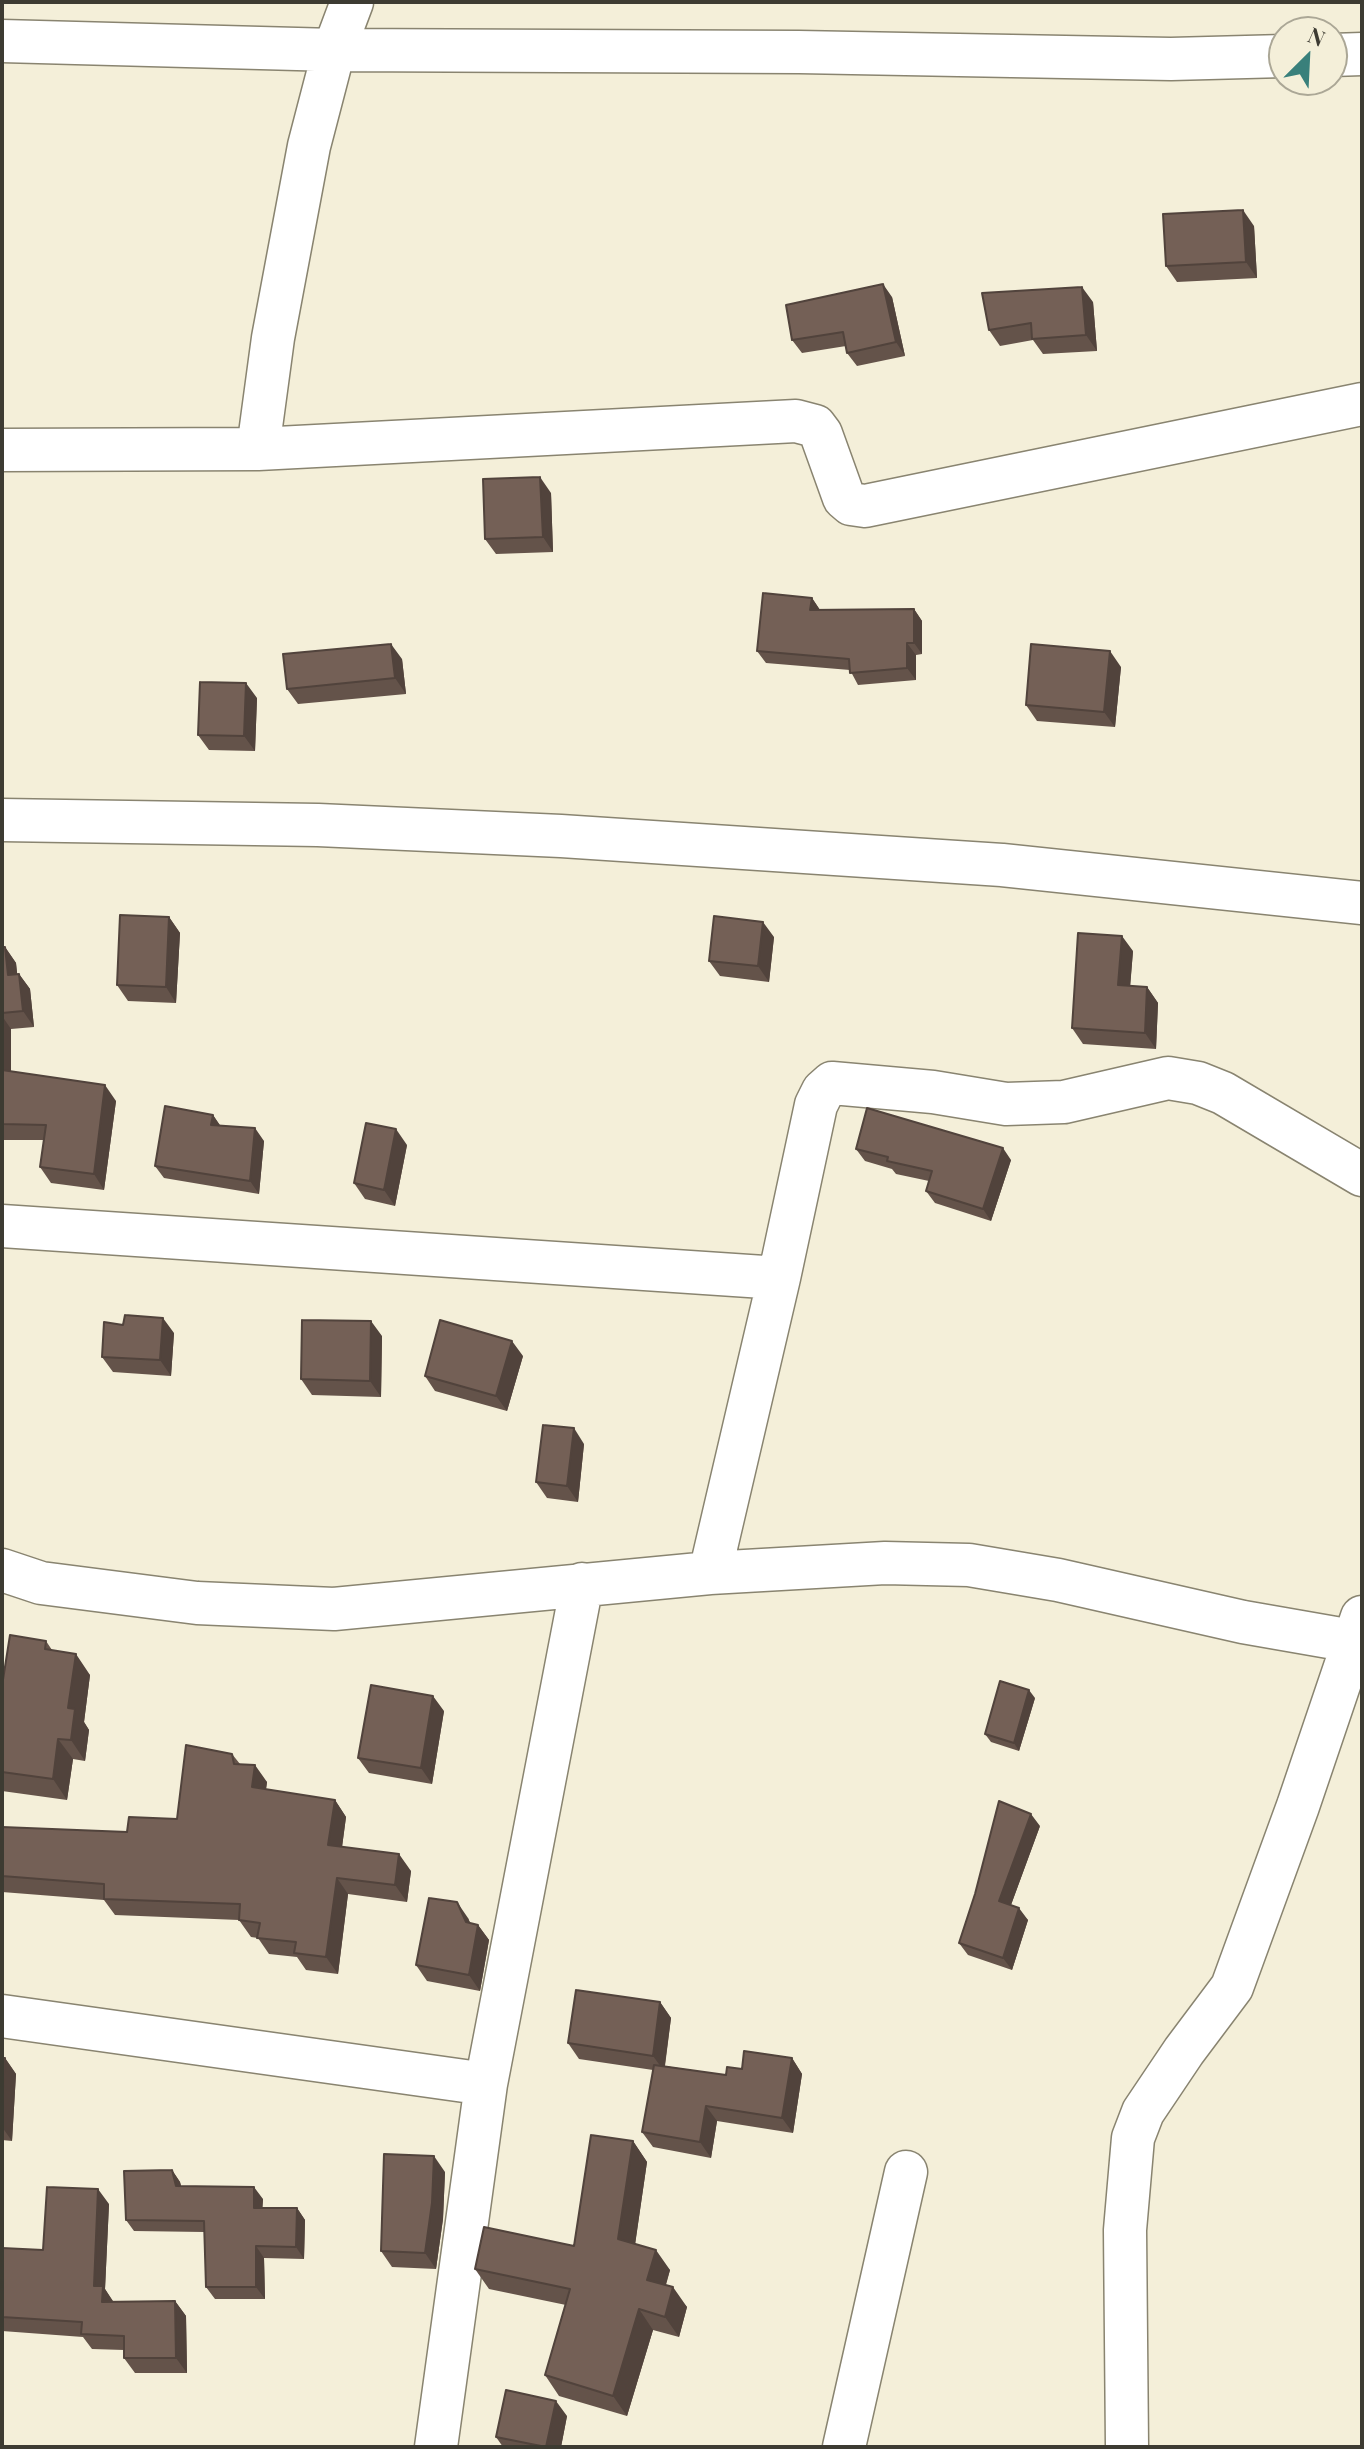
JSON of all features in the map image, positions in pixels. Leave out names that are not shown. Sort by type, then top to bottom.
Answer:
[{"type":"street","points":[[258,449],[273,338],[309,146],[334,50],[352,2]]},
{"type":"street","points":[[2,41],[334,50],[799,52],[1171,59],[1268,56]]},
{"type":"street","points":[[2,450],[258,449],[796,421],[815,426],[821,434],[844,498],[851,504],[865,506],[1362,404]]},
{"type":"street","points":[[2,820],[318,825],[561,836],[1002,865],[1362,903]]},
{"type":"street","points":[[710,1573],[816,1105],[823,1091],[832,1083],[933,1092],[1006,1104],[1064,1102],[1168,1078],[1198,1083],[1223,1093],[1362,1175]]},
{"type":"street","points":[[2,1226],[779,1278]]},
{"type":"street","points":[[2,1570],[41,1583],[197,1603],[334,1609],[710,1573],[885,1563],[969,1565],[1058,1580],[1243,1622],[1357,1629],[1348,1704],[1298,1806],[1232,1987],[1143,2112],[1133,2138],[1125,2230],[1127,2447]]},
{"type":"street","points":[[436,2447],[486,2084],[582,1584]]},
{"type":"street","points":[[2,2016],[486,2084]]},
{"type":"street","points":[[844,2447],[906,2172]]},
{"type":"building","points":[[1243,210],[1246,262],[1166,266],[1163,214]]},
{"type":"building","points":[[883,284],[896,342],[847,353],[843,332],[792,340],[786,305]]},
{"type":"building","points":[[1082,287],[1086,335],[1032,339],[1031,323],[989,330],[982,293]]},
{"type":"building","points":[[540,477],[543,537],[485,539],[483,479]]},
{"type":"building","points":[[763,593],[812,598],[810,610],[914,609],[914,643],[907,643],[907,668],[850,673],[849,659],[757,651]]},
{"type":"building","points":[[391,644],[395,678],[287,689],[283,654]]},
{"type":"building","points":[[1031,644],[1110,651],[1104,712],[1026,705]]},
{"type":"building","points":[[200,682],[246,683],[244,736],[198,735]]},
{"type":"building","points":[[120,915],[169,917],[166,987],[117,985]]},
{"type":"building","points":[[714,916],[763,922],[758,966],[709,961]]},
{"type":"building","points":[[1078,933],[1122,936],[1118,985],[1147,987],[1145,1033],[1072,1028]]},
{"type":"building","points":[[2,947],[5,947],[8,975],[19,974],[23,1011],[2,1013]]},
{"type":"building","points":[[2,1070],[105,1085],[94,1174],[40,1167],[46,1125],[2,1124]]},
{"type":"building","points":[[165,1106],[213,1115],[211,1125],[255,1128],[250,1181],[155,1166]]},
{"type":"building","points":[[867,1108],[1003,1148],[983,1209],[926,1191],[932,1171],[887,1161],[888,1157],[856,1149]]},
{"type":"building","points":[[366,1123],[396,1129],[384,1190],[354,1183]]},
{"type":"building","points":[[125,1315],[163,1318],[160,1360],[102,1357],[104,1322],[123,1325]]},
{"type":"building","points":[[302,1320],[371,1321],[370,1381],[301,1379]]},
{"type":"building","points":[[440,1320],[512,1341],[496,1396],[425,1376]]},
{"type":"building","points":[[543,1425],[574,1428],[567,1486],[536,1482]]},
{"type":"building","points":[[10,1635],[46,1641],[45,1649],[76,1654],[68,1708],[75,1709],[71,1740],[58,1739],[53,1779],[2,1772],[2,1686]]},
{"type":"building","points":[[1000,1681],[1029,1690],[1014,1743],[985,1734]]},
{"type":"building","points":[[371,1685],[433,1696],[421,1768],[358,1758]]},
{"type":"building","points":[[186,1745],[232,1754],[234,1764],[255,1765],[252,1787],[335,1800],[328,1845],[399,1854],[395,1885],[337,1878],[326,1957],[294,1953],[296,1942],[257,1938],[260,1923],[239,1920],[240,1904],[104,1899],[104,1884],[2,1876],[2,1827],[127,1832],[129,1817],[177,1819]]},
{"type":"building","points":[[999,1801],[1031,1814],[999,1901],[1019,1908],[1003,1958],[959,1943]]},
{"type":"building","points":[[429,1898],[457,1902],[466,1922],[478,1925],[469,1975],[416,1965]]},
{"type":"building","points":[[576,1990],[660,2002],[653,2056],[568,2043]]},
{"type":"building","points":[[744,2051],[792,2058],[782,2118],[706,2106],[700,2142],[642,2132],[654,2065],[726,2075],[727,2067],[742,2069]]},
{"type":"building","points":[[2,2058],[5,2058],[2,2104]]},
{"type":"building","points":[[591,2135],[633,2141],[618,2239],[656,2250],[647,2280],[673,2287],[665,2317],[639,2309],[613,2396],[545,2375],[570,2289],[475,2269],[484,2227],[574,2246]]},
{"type":"building","points":[[384,2154],[434,2156],[425,2253],[381,2251]]},
{"type":"building","points":[[172,2170],[176,2186],[254,2187],[254,2208],[297,2208],[296,2247],[256,2246],[256,2287],[206,2287],[204,2221],[126,2220],[124,2171]]},
{"type":"building","points":[[47,2187],[98,2189],[94,2286],[103,2286],[102,2302],[175,2301],[176,2358],[124,2358],[124,2336],[81,2334],[82,2322],[2,2317],[2,2248],[43,2250]]},
{"type":"building","points":[[506,2390],[556,2401],[546,2447],[496,2437]]}]
